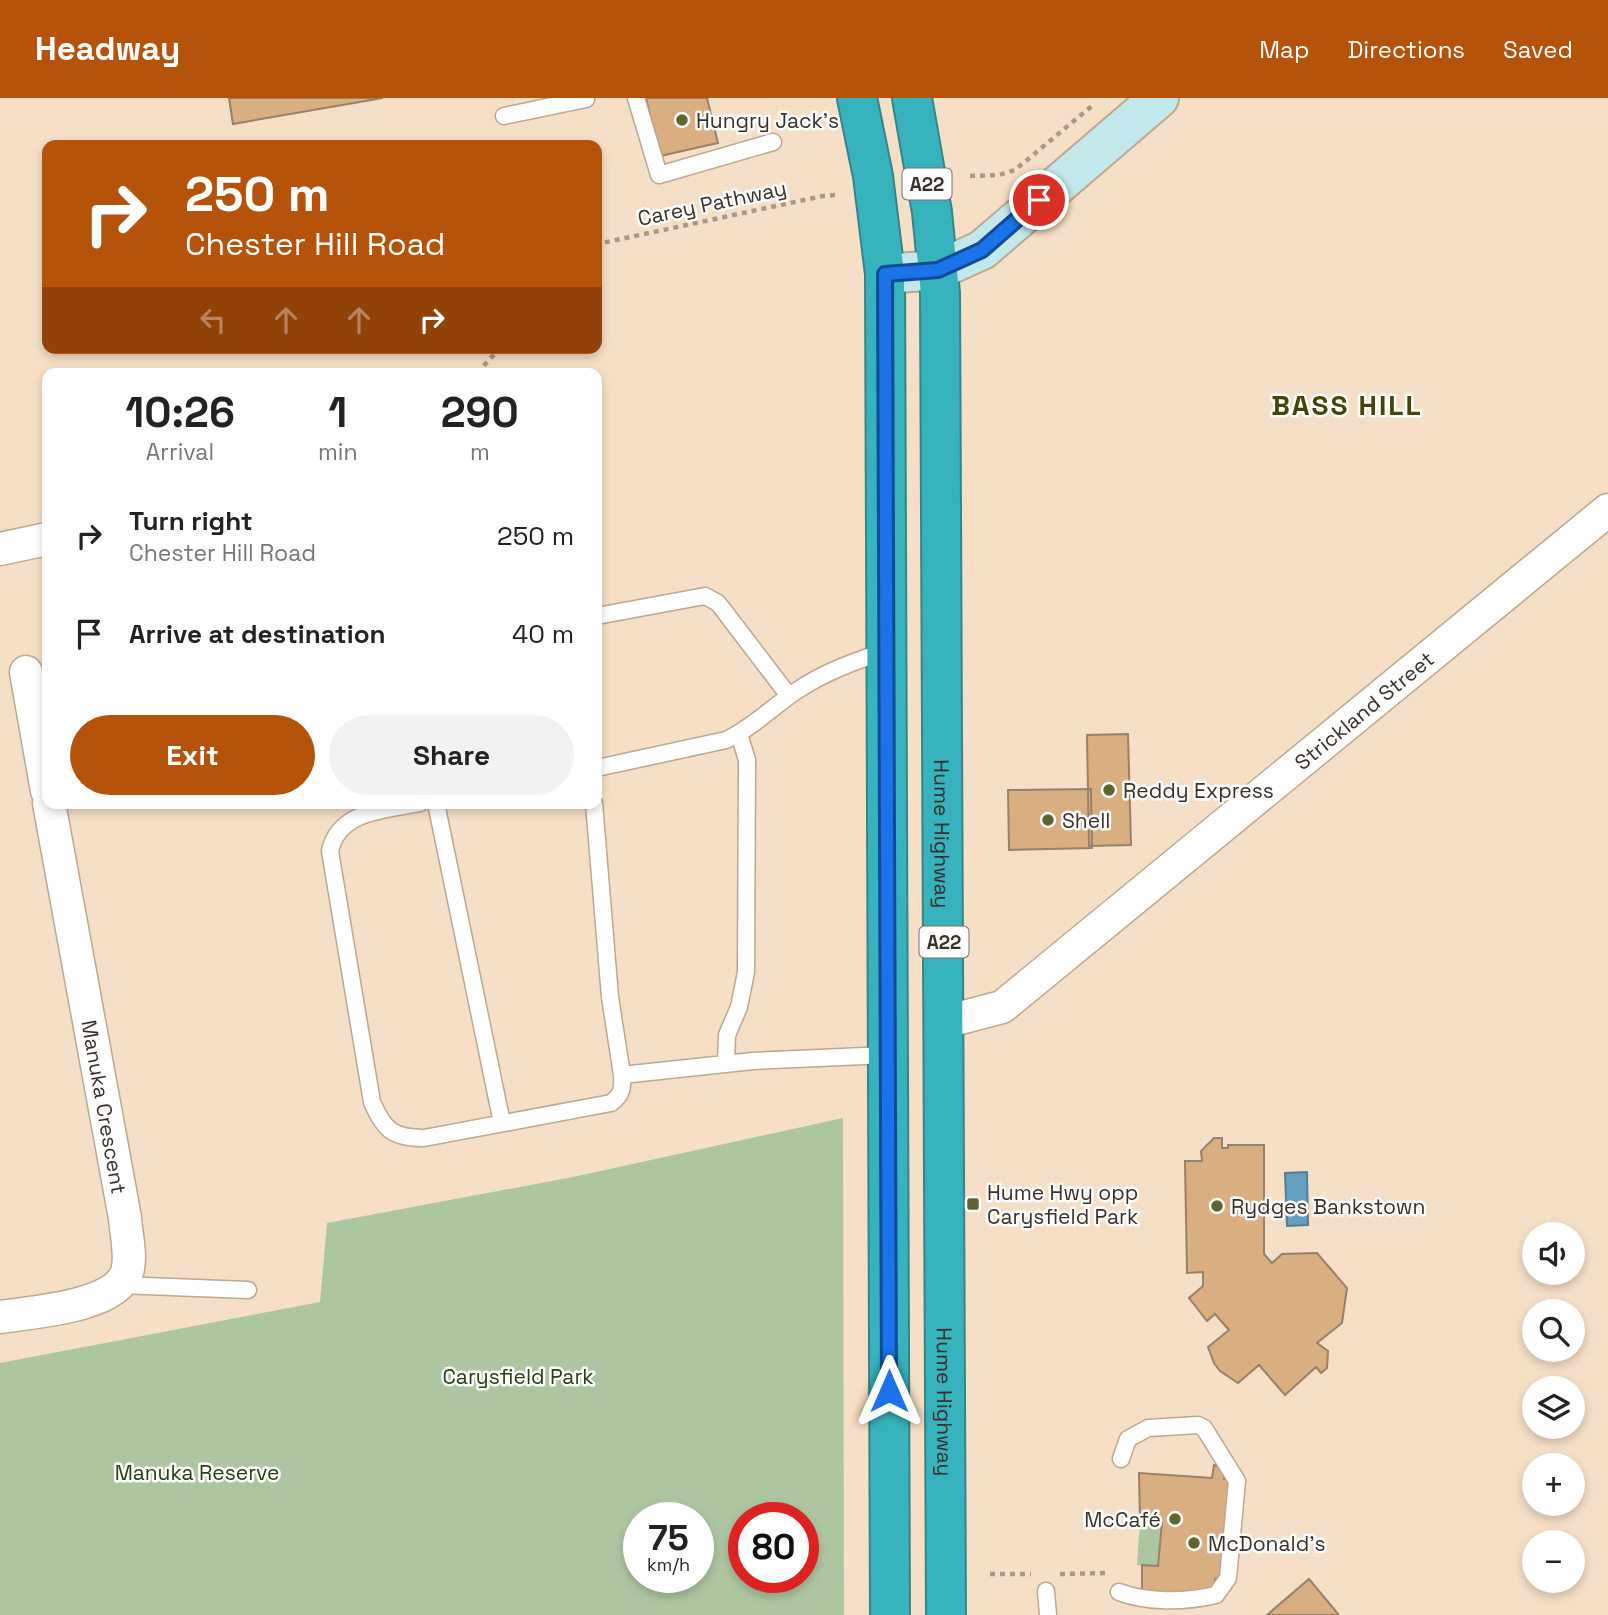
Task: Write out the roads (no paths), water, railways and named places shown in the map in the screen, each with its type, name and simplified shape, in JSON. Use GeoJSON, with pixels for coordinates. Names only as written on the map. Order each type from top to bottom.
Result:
{"type":"FeatureCollection","features":[{"type":"Feature","properties":{"kind":"highway","name":"A22"},"geometry":{"type":"LineString","coordinates":[[857,98],[873,176],[885,274],[890,1615]]}},
{"type":"Feature","properties":{"kind":"highway","name":"Hume Highway"},"geometry":{"type":"LineString","coordinates":[[912,98],[932,212],[940,307],[946,1615]]}},
{"type":"Feature","properties":{"kind":"street"},"geometry":{"type":"LineString","coordinates":[[885,274],[938,270],[982,250],[1158,98]]}},
{"type":"Feature","properties":{"kind":"street","name":"Strickland Street"},"geometry":{"type":"LineString","coordinates":[[944,1022],[1002,1007],[1608,510]]}},
{"type":"Feature","properties":{"kind":"street"},"geometry":{"type":"LineString","coordinates":[[0,549],[42,541]]}},
{"type":"Feature","properties":{"kind":"street"},"geometry":{"type":"LineString","coordinates":[[26,672],[42,763]]}},
{"type":"Feature","properties":{"kind":"street","name":"Manuka Crescent"},"geometry":{"type":"LineString","coordinates":[[51,809],[125,1218],[128,1271],[120,1285]]}},
{"type":"Feature","properties":{"kind":"street"},"geometry":{"type":"LineString","coordinates":[[0,1317],[91,1300],[107,1295],[120,1285]]}},
{"type":"Feature","properties":{"kind":"lane"},"geometry":{"type":"LineString","coordinates":[[636,98],[659,175],[774,142]]}},
{"type":"Feature","properties":{"kind":"lane"},"geometry":{"type":"LineString","coordinates":[[504,116],[586,99]]}},
{"type":"Feature","properties":{"kind":"lane"},"geometry":{"type":"LineString","coordinates":[[602,615],[711,597],[719,603],[789,696]]}},
{"type":"Feature","properties":{"kind":"lane"},"geometry":{"type":"LineString","coordinates":[[602,767],[726,740],[739,734],[803,686],[850,663],[885,651]]}},
{"type":"Feature","properties":{"kind":"lane"},"geometry":{"type":"LineString","coordinates":[[726,1063],[727,1035],[739,1007],[746,972],[747,760],[739,734]]}},
{"type":"Feature","properties":{"kind":"lane"},"geometry":{"type":"LineString","coordinates":[[394,809],[354,818],[333,839],[330,851],[372,1102],[384,1126],[395,1135],[405,1138],[424,1138],[611,1103],[620,1095],[623,1088],[622,1075],[610,997],[594,809]]}},
{"type":"Feature","properties":{"kind":"lane"},"geometry":{"type":"LineString","coordinates":[[437,809],[502,1123]]}},
{"type":"Feature","properties":{"kind":"lane"},"geometry":{"type":"LineString","coordinates":[[622,1075],[726,1063],[887,1055]]}},
{"type":"Feature","properties":{"kind":"lane"},"geometry":{"type":"LineString","coordinates":[[120,1285],[248,1290]]}},
{"type":"Feature","properties":{"kind":"lane"},"geometry":{"type":"LineString","coordinates":[[1119,1592],[1142,1600],[1204,1598],[1216,1595],[1228,1578],[1237,1481],[1205,1428],[1198,1425],[1148,1428],[1136,1433],[1128,1439],[1121,1459]]}},
{"type":"Feature","properties":{"kind":"lane"},"geometry":{"type":"LineString","coordinates":[[1046,1591],[1048,1615]]}},
{"type":"Feature","properties":{"kind":"water"},"geometry":{"type":"Polygon","coordinates":[[[1307,1172],[1308,1225],[1287,1226],[1285,1173],[1307,1172]]]}},
{"type":"Feature","properties":{"kind":"place","name":"Hungry Jack's"},"geometry":{"type":"Point","coordinates":[682,120]}},
{"type":"Feature","properties":{"kind":"place","name":"Reddy Express"},"geometry":{"type":"Point","coordinates":[1109,790]}},
{"type":"Feature","properties":{"kind":"place","name":"Shell"},"geometry":{"type":"Point","coordinates":[1048,820]}},
{"type":"Feature","properties":{"kind":"place","name":"Hume Hwy opp Carysfield Park"},"geometry":{"type":"Point","coordinates":[973,1204]}},
{"type":"Feature","properties":{"kind":"place","name":"Rydges Bankstown"},"geometry":{"type":"Point","coordinates":[1217,1206]}},
{"type":"Feature","properties":{"kind":"place","name":"McCafé"},"geometry":{"type":"Point","coordinates":[1175,1519]}},
{"type":"Feature","properties":{"kind":"place","name":"McDonald's"},"geometry":{"type":"Point","coordinates":[1194,1543]}},
{"type":"Feature","properties":{"kind":"district","name":"BASS HILL"},"geometry":{"type":"Point","coordinates":[1347,405]}},
{"type":"Feature","properties":{"kind":"park label","name":"Carysfield Park"},"geometry":{"type":"Point","coordinates":[518,1376]}},
{"type":"Feature","properties":{"kind":"park label","name":"Manuka Reserve"},"geometry":{"type":"Point","coordinates":[197,1472]}}]}
